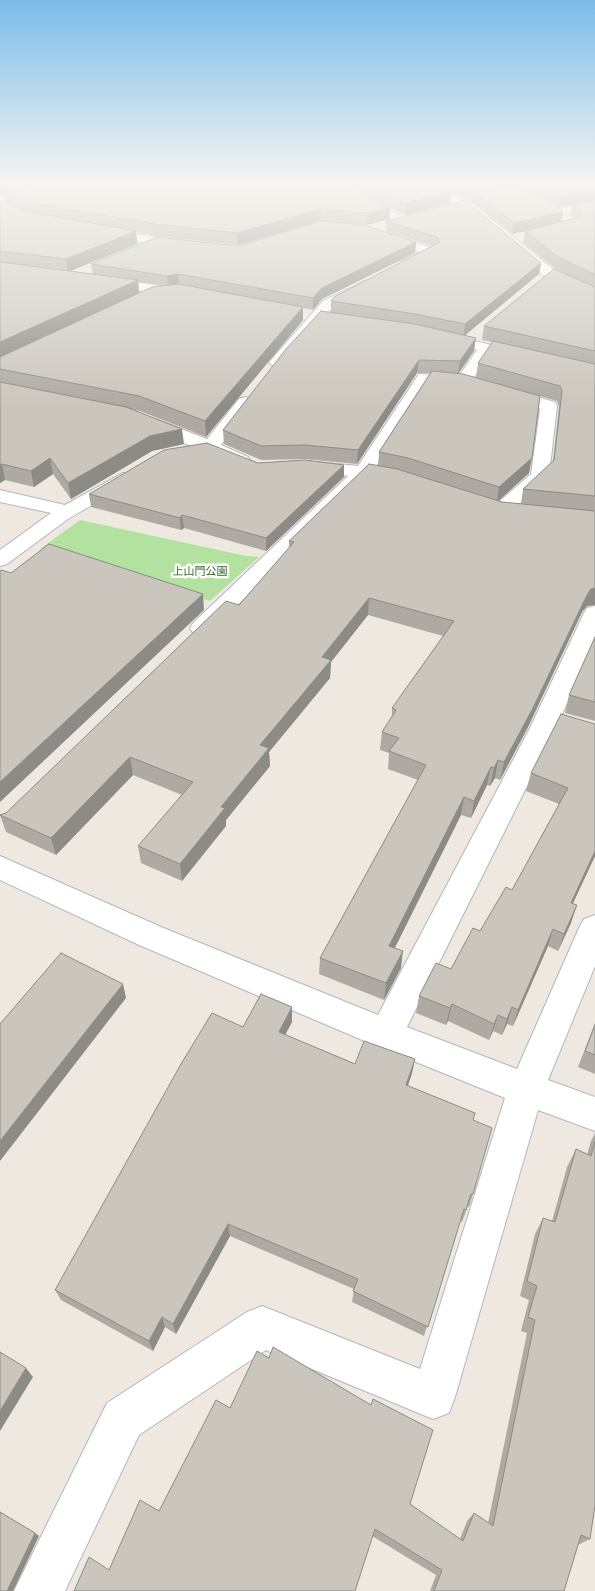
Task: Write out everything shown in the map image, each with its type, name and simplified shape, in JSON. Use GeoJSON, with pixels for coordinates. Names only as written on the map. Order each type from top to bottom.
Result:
{"type":"FeatureCollection","features":[{"type":"Feature","properties":{"kind":"street"},"geometry":{"type":"LineString","coordinates":[[176,454],[210,447],[263,380],[307,314],[417,259]]}},
{"type":"Feature","properties":{"kind":"street"},"geometry":{"type":"LineString","coordinates":[[533,259],[547,277],[595,297]]}},
{"type":"Feature","properties":{"kind":"street"},"geometry":{"type":"LineString","coordinates":[[86,281],[196,294]]}},
{"type":"Feature","properties":{"kind":"street"},"geometry":{"type":"LineString","coordinates":[[133,303],[150,295],[178,291]]}},
{"type":"Feature","properties":{"kind":"street"},"geometry":{"type":"LineString","coordinates":[[307,314],[335,319]]}},
{"type":"Feature","properties":{"kind":"street"},"geometry":{"type":"LineString","coordinates":[[422,333],[467,343],[485,339],[595,373]]}},
{"type":"Feature","properties":{"kind":"street"},"geometry":{"type":"LineString","coordinates":[[463,382],[485,339]]}},
{"type":"Feature","properties":{"kind":"street"},"geometry":{"type":"LineString","coordinates":[[185,643],[363,472],[425,377],[463,382],[549,406],[540,476],[494,509],[595,521]]}},
{"type":"Feature","properties":{"kind":"street"},"geometry":{"type":"LineString","coordinates":[[134,417],[259,468]]}},
{"type":"Feature","properties":{"kind":"street"},"geometry":{"type":"LineString","coordinates":[[0,560],[67,511],[142,467]]}},
{"type":"Feature","properties":{"kind":"street"},"geometry":{"type":"LineString","coordinates":[[286,467],[363,472],[399,478]]}},
{"type":"Feature","properties":{"kind":"street"},"geometry":{"type":"LineString","coordinates":[[0,496],[67,511]]}},
{"type":"Feature","properties":{"kind":"street"},"geometry":{"type":"LineString","coordinates":[[386,1034],[557,720],[595,613]]}},
{"type":"Feature","properties":{"kind":"street"},"geometry":{"type":"LineString","coordinates":[[0,867],[150,936],[386,1034],[595,1114]]}},
{"type":"Feature","properties":{"kind":"street"},"geometry":{"type":"LineString","coordinates":[[39,1591],[123,1419],[262,1327],[432,1397],[526,1089],[595,928]]}},
{"type":"Feature","properties":{"kind":"green space","name":"上山門公園"},"geometry":{"type":"Polygon","coordinates":[[[80,520],[246,556],[259,557],[210,601],[40,549],[80,520]]]}},
{"type":"Feature","properties":{"kind":"building"},"geometry":{"type":"Polygon","coordinates":[[[103,259],[381,259],[322,288],[313,298],[178,274],[167,276],[91,264],[103,259]]]}},
{"type":"Feature","properties":{"kind":"building"},"geometry":{"type":"Polygon","coordinates":[[[407,259],[536,259],[541,263],[465,324],[331,301],[334,297],[407,259]]]}},
{"type":"Feature","properties":{"kind":"building"},"geometry":{"type":"Polygon","coordinates":[[[563,259],[595,259],[595,275],[563,259]]]}},
{"type":"Feature","properties":{"kind":"building"},"geometry":{"type":"Polygon","coordinates":[[[0,262],[138,280],[0,342],[0,262]]]}},
{"type":"Feature","properties":{"kind":"building"},"geometry":{"type":"Polygon","coordinates":[[[554,269],[595,287],[595,351],[484,326],[554,269]]]}},
{"type":"Feature","properties":{"kind":"building"},"geometry":{"type":"Polygon","coordinates":[[[178,284],[303,307],[205,421],[139,396],[0,369],[0,357],[152,287],[178,284]]]}},
{"type":"Feature","properties":{"kind":"building"},"geometry":{"type":"Polygon","coordinates":[[[321,311],[415,324],[476,338],[460,361],[419,360],[358,450],[305,445],[261,446],[223,430],[286,349],[321,311]]]}},
{"type":"Feature","properties":{"kind":"building"},"geometry":{"type":"Polygon","coordinates":[[[493,341],[595,364],[595,496],[523,489],[554,460],[562,391],[560,386],[478,363],[493,341]]]}},
{"type":"Feature","properties":{"kind":"building"},"geometry":{"type":"Polygon","coordinates":[[[432,371],[463,374],[540,396],[532,458],[499,487],[408,458],[379,452],[432,371]]]}},
{"type":"Feature","properties":{"kind":"building"},"geometry":{"type":"Polygon","coordinates":[[[0,382],[126,407],[182,429],[150,436],[68,483],[50,458],[31,471],[0,465],[0,382]]]}},
{"type":"Feature","properties":{"kind":"building"},"geometry":{"type":"Polygon","coordinates":[[[207,443],[258,463],[305,460],[344,465],[266,538],[182,515],[180,518],[89,494],[164,450],[207,443]]]}},
{"type":"Feature","properties":{"kind":"building"},"geometry":{"type":"Polygon","coordinates":[[[369,464],[397,469],[502,502],[595,511],[595,588],[591,589],[587,595],[532,710],[504,762],[498,760],[494,768],[491,767],[474,801],[464,797],[389,946],[403,951],[386,983],[320,958],[426,765],[389,751],[399,738],[382,732],[396,710],[392,708],[454,621],[369,598],[322,657],[331,660],[260,745],[269,748],[221,807],[225,808],[180,864],[138,846],[193,782],[130,757],[51,838],[0,815],[6,813],[226,601],[239,605],[294,542],[289,541],[369,464]]]}},
{"type":"Feature","properties":{"kind":"building"},"geometry":{"type":"Polygon","coordinates":[[[49,544],[203,594],[0,782],[0,571],[11,573],[49,544]]]}},
{"type":"Feature","properties":{"kind":"building"},"geometry":{"type":"Polygon","coordinates":[[[595,637],[595,702],[569,695],[595,637]]]}},
{"type":"Feature","properties":{"kind":"building"},"geometry":{"type":"Polygon","coordinates":[[[561,714],[595,724],[595,851],[571,903],[577,905],[564,934],[553,929],[518,1010],[512,1007],[507,1019],[498,1015],[494,1024],[452,1004],[450,1008],[419,996],[436,963],[451,969],[473,928],[480,931],[506,887],[512,890],[568,788],[531,773],[561,714]]]}},
{"type":"Feature","properties":{"kind":"building"},"geometry":{"type":"Polygon","coordinates":[[[61,953],[123,984],[0,1141],[0,1024],[61,953]]]}},
{"type":"Feature","properties":{"kind":"building"},"geometry":{"type":"Polygon","coordinates":[[[261,994],[292,1007],[279,1032],[355,1064],[364,1041],[415,1059],[406,1085],[475,1113],[473,1120],[492,1128],[473,1194],[471,1194],[466,1210],[464,1209],[428,1327],[353,1291],[358,1279],[228,1224],[173,1324],[162,1317],[149,1341],[55,1290],[181,1064],[212,1013],[243,1027],[261,994]]]}},
{"type":"Feature","properties":{"kind":"building"},"geometry":{"type":"Polygon","coordinates":[[[595,1025],[595,1055],[585,1051],[595,1025]]]}},
{"type":"Feature","properties":{"kind":"building"},"geometry":{"type":"Polygon","coordinates":[[[595,1142],[595,1505],[590,1539],[581,1535],[564,1591],[434,1591],[442,1570],[375,1529],[355,1591],[74,1591],[89,1557],[109,1570],[140,1500],[159,1511],[216,1400],[230,1408],[257,1351],[269,1358],[273,1347],[371,1405],[373,1399],[433,1430],[410,1504],[463,1541],[474,1513],[493,1526],[535,1320],[528,1317],[537,1286],[527,1281],[543,1218],[555,1222],[576,1149],[591,1156],[595,1142]]]}},
{"type":"Feature","properties":{"kind":"building"},"geometry":{"type":"Polygon","coordinates":[[[0,1352],[26,1368],[0,1411],[0,1352]]]}},
{"type":"Feature","properties":{"kind":"building"},"geometry":{"type":"Polygon","coordinates":[[[0,1512],[35,1533],[7,1591],[0,1591],[0,1512]]]}}]}
